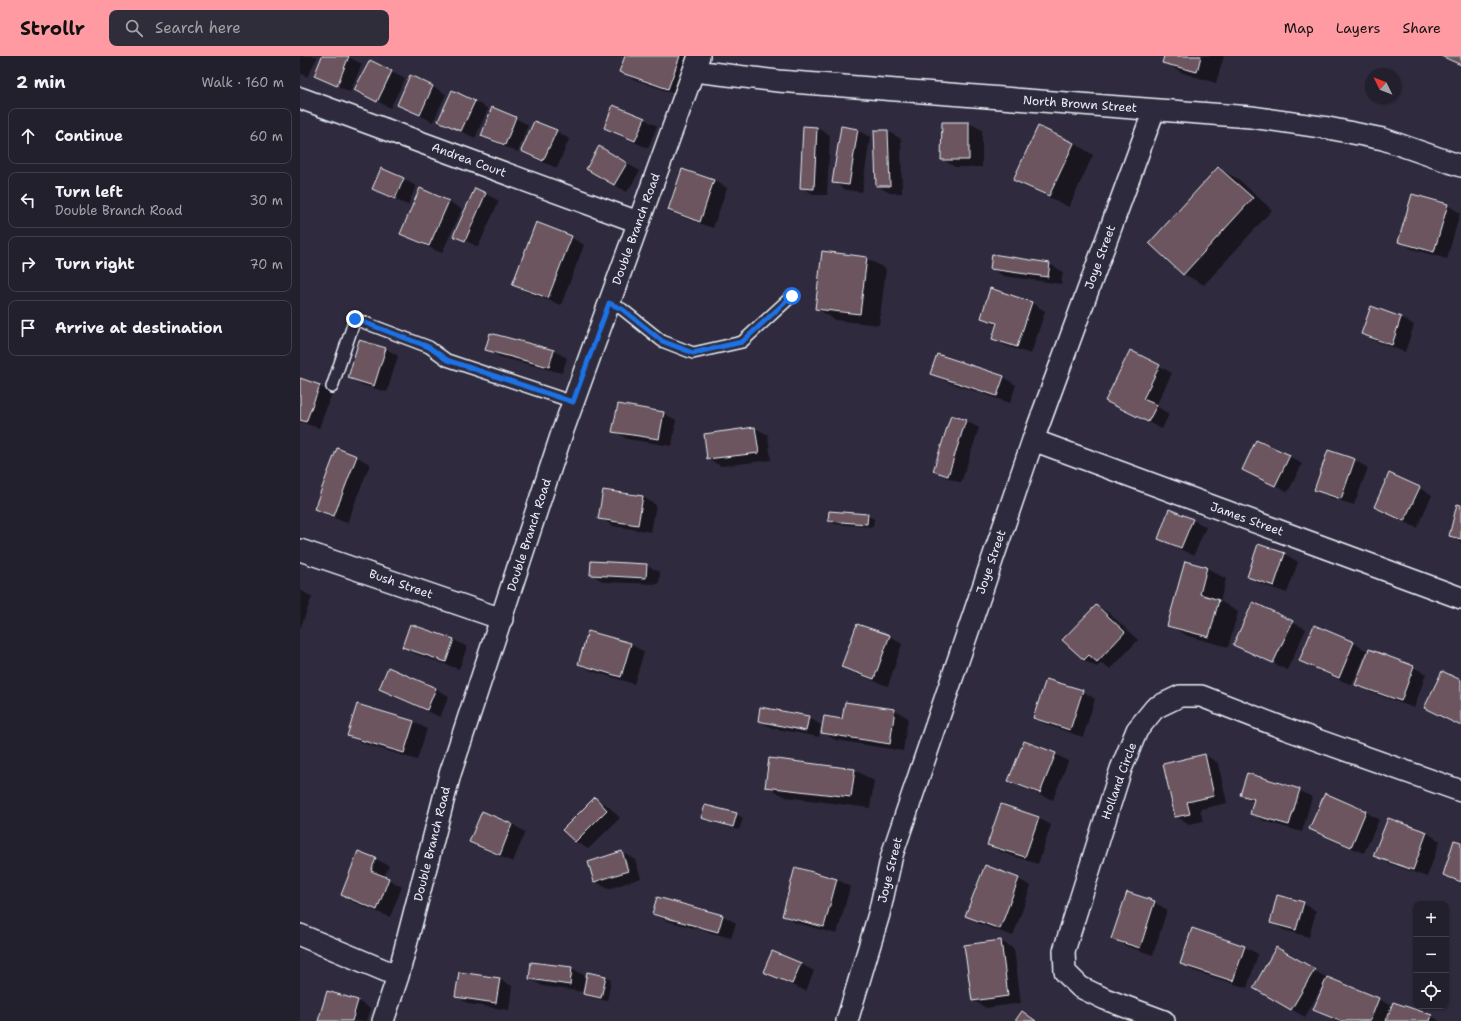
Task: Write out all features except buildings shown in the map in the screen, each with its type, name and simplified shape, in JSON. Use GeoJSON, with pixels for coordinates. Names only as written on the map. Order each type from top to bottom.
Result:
{"type":"FeatureCollection","features":[{"type":"Feature","properties":{"kind":"street","name":"North Brown Street"},"geometry":{"type":"LineString","coordinates":[[696,63],[778,81],[1251,117],[1328,128],[1383,139],[1461,166]]}},
{"type":"Feature","properties":{"kind":"street","name":"Double Branch Road"},"geometry":{"type":"LineString","coordinates":[[383,1021],[398,976],[450,774],[573,402],[696,63]]}},
{"type":"Feature","properties":{"kind":"street","name":"Andrea Court"},"geometry":{"type":"LineString","coordinates":[[300,98],[638,222]]}},
{"type":"Feature","properties":{"kind":"street","name":"Joye Street"},"geometry":{"type":"LineString","coordinates":[[847,1021],[879,914],[892,855],[1033,440],[1154,110]]}},
{"type":"Feature","properties":{"kind":"street","name":"James Street"},"geometry":{"type":"LineString","coordinates":[[1033,440],[1461,598]]}},
{"type":"Feature","properties":{"kind":"street","name":"Bush Street"},"geometry":{"type":"LineString","coordinates":[[300,550],[502,619]]}},
{"type":"Feature","properties":{"kind":"street","name":"Holland Circle"},"geometry":{"type":"LineString","coordinates":[[1164,1021],[1105,999],[1080,986],[1065,972],[1064,951],[1121,768],[1138,730],[1155,708],[1180,696],[1201,696],[1286,729],[1461,790]]}},
{"type":"Feature","properties":{"kind":"street"},"geometry":{"type":"LineString","coordinates":[[300,935],[398,976]]}},
{"type":"Feature","properties":{"kind":"lane"},"geometry":{"type":"LineString","coordinates":[[609,303],[622,309],[662,341],[693,353],[742,342],[792,296]]}},
{"type":"Feature","properties":{"kind":"lane"},"geometry":{"type":"LineString","coordinates":[[332,387],[355,319],[429,347],[447,360],[573,402]]}},
{"type":"Feature","properties":{"kind":"route"},"geometry":{"type":"LineString","coordinates":[[355,319],[429,347],[447,360],[573,402],[609,303],[622,309],[662,341],[693,353],[742,342],[792,296]]}}]}
